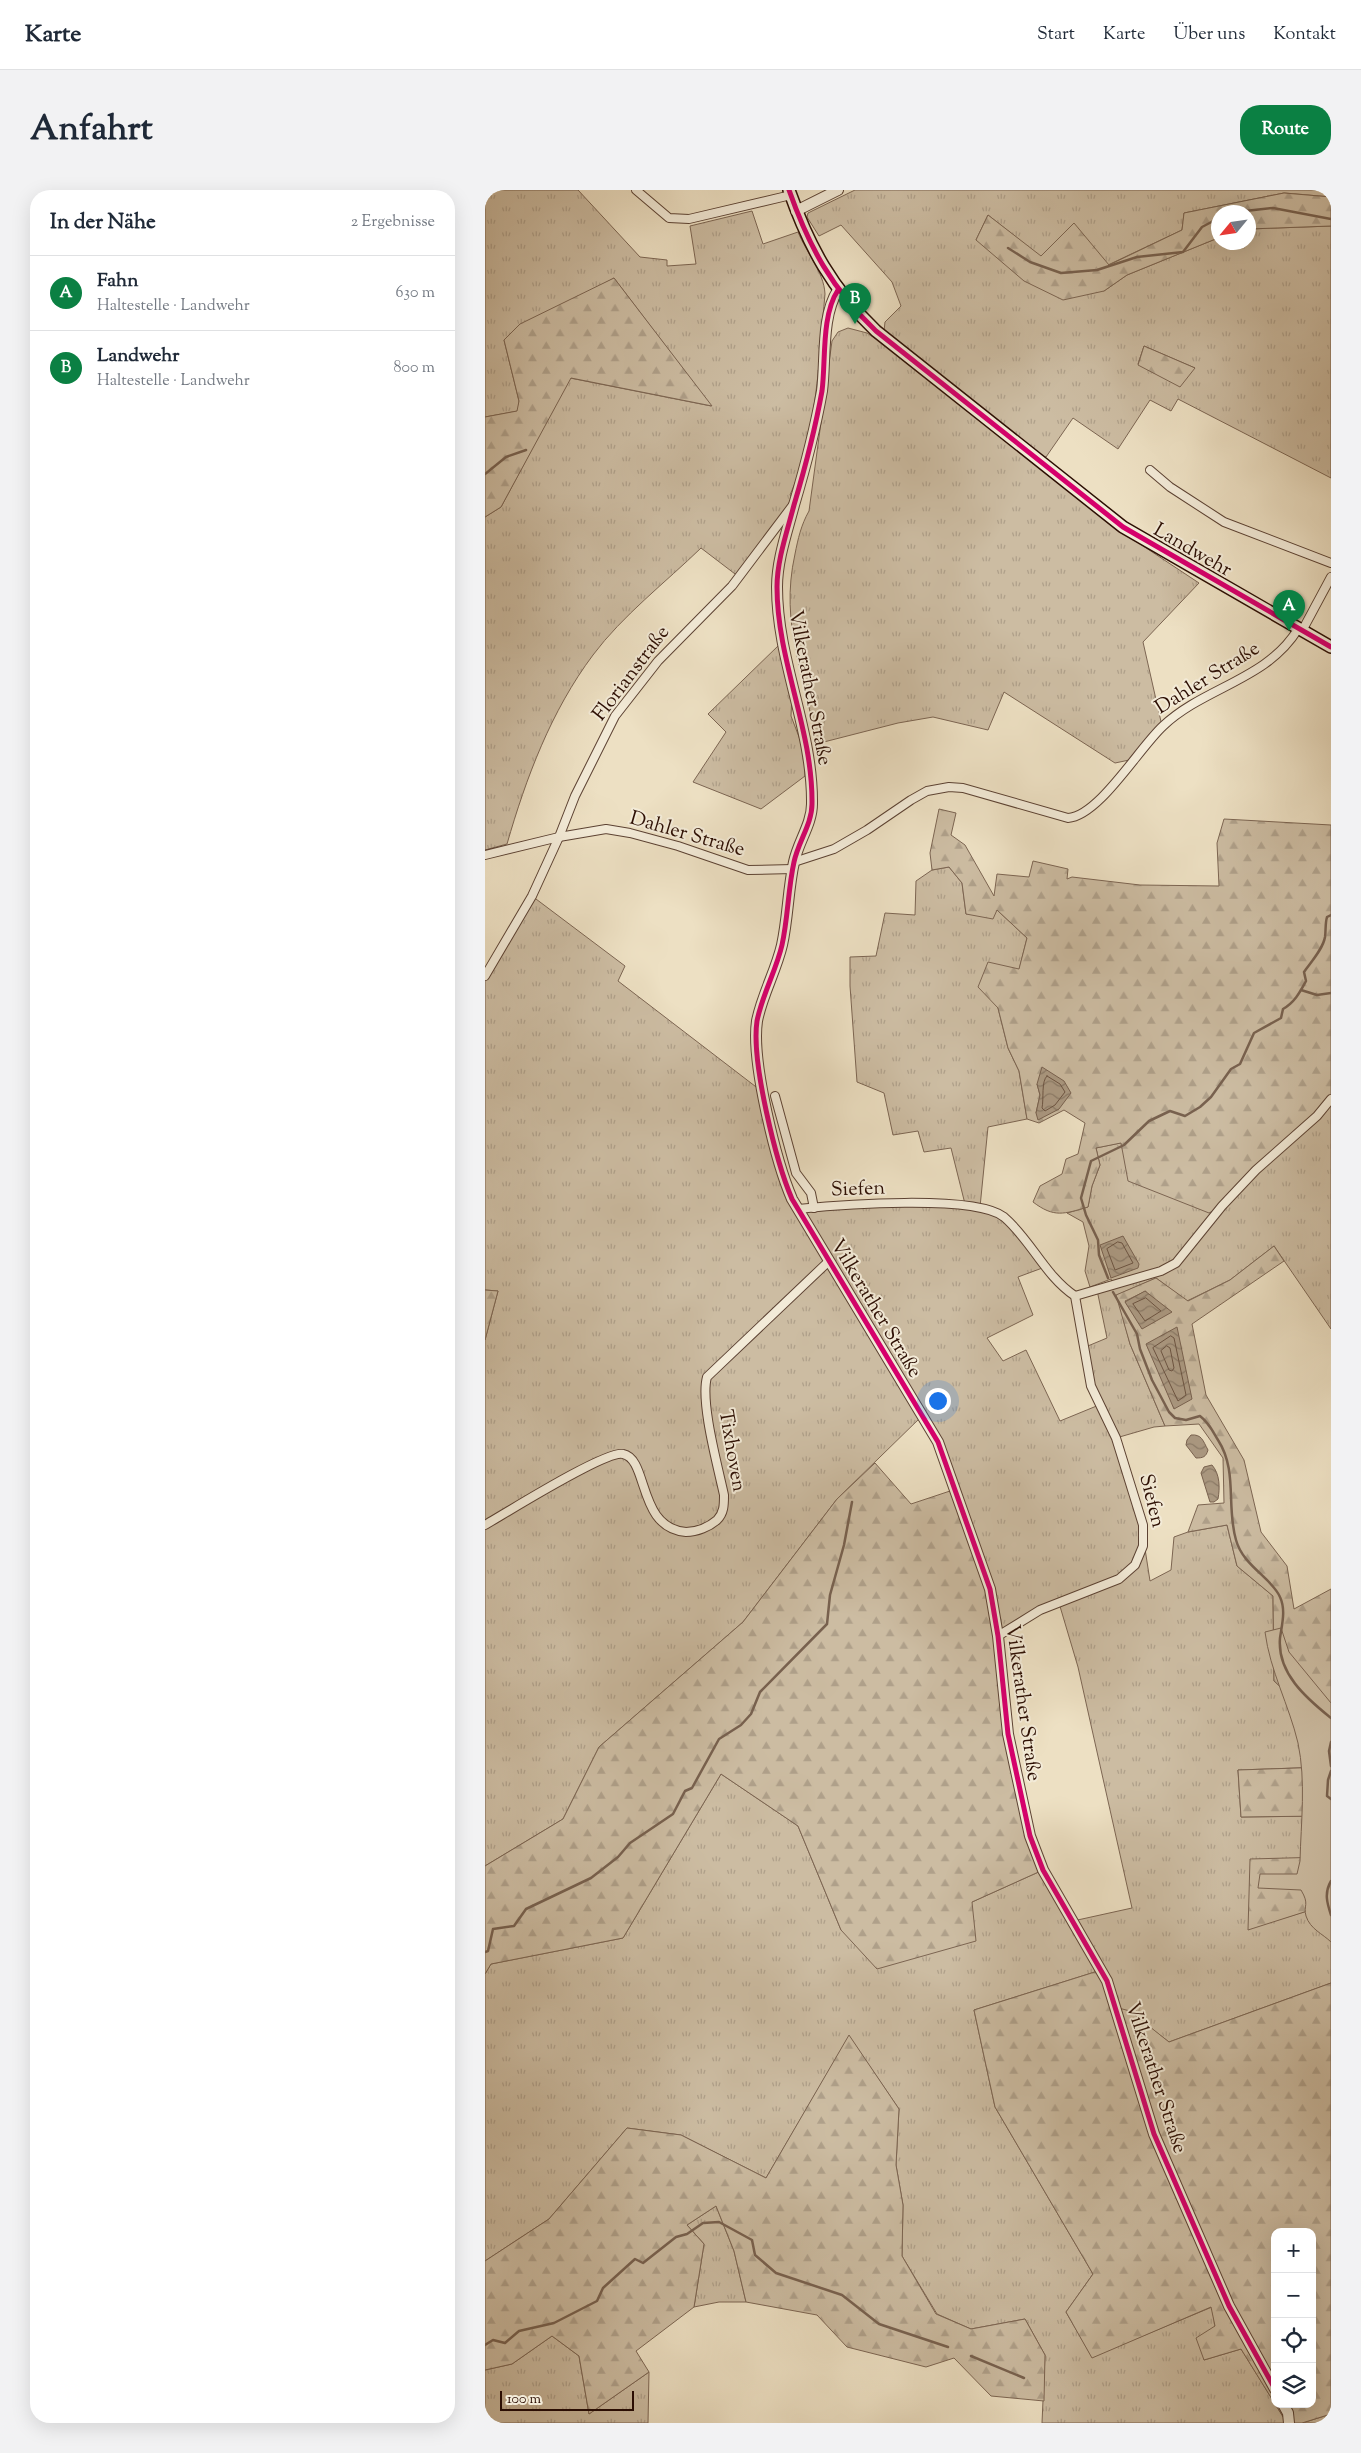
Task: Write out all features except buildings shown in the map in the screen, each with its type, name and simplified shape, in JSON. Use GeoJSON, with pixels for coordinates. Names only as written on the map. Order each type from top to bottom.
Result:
{"type":"FeatureCollection","features":[{"type":"Feature","properties":{"kind":"main road","name":"Landwehr"},"geometry":{"type":"LineString","coordinates":[[790,192],[796,211],[819,261],[838,290],[860,316],[909,358],[1123,527],[1331,647]]}},
{"type":"Feature","properties":{"kind":"street"},"geometry":{"type":"LineString","coordinates":[[636,190],[669,218],[689,219],[790,192]]}},
{"type":"Feature","properties":{"kind":"street"},"geometry":{"type":"LineString","coordinates":[[796,211],[838,190]]}},
{"type":"Feature","properties":{"kind":"street","name":"Vilkerather Straße"},"geometry":{"type":"LineString","coordinates":[[838,290],[829,307],[822,391],[784,543],[777,585],[782,641],[811,771],[812,813],[793,865],[783,943],[760,1009],[756,1040],[758,1065],[773,1137],[786,1184],[797,1209],[938,1442],[990,1589],[998,1636],[1008,1734],[1029,1836],[1043,1870],[1107,1981],[1154,2134],[1229,2306],[1271,2382]]}},
{"type":"Feature","properties":{"kind":"street"},"geometry":{"type":"LineString","coordinates":[[1150,470],[1170,487],[1224,522],[1331,563]]}},
{"type":"Feature","properties":{"kind":"street","name":"Florianstraße"},"geometry":{"type":"LineString","coordinates":[[485,976],[505,945],[532,896],[575,796],[615,716],[658,661],[732,586],[795,501]]}},
{"type":"Feature","properties":{"kind":"street","name":"Dahler Straße"},"geometry":{"type":"LineString","coordinates":[[485,855],[559,837],[606,829],[630,833],[679,846],[748,870],[793,865],[834,849],[927,791],[949,786],[963,788],[1068,818],[1084,813],[1099,800],[1154,734],[1172,717],[1262,667],[1286,647],[1300,630],[1331,577]]}},
{"type":"Feature","properties":{"kind":"street","name":"Siefen"},"geometry":{"type":"LineString","coordinates":[[779,1099],[796,1173],[811,1193],[814,1208]]}},
{"type":"Feature","properties":{"kind":"street"},"geometry":{"type":"LineString","coordinates":[[1075,1296],[1161,1271],[1176,1263],[1222,1206],[1256,1170],[1317,1116],[1331,1099]]}},
{"type":"Feature","properties":{"kind":"street","name":"Siefen"},"geometry":{"type":"LineString","coordinates":[[797,1209],[950,1203],[980,1207],[1003,1217],[1058,1283],[1075,1296],[1091,1386],[1116,1438],[1143,1525],[1143,1546],[1135,1565],[1119,1579],[1040,1610],[998,1636]]}},
{"type":"Feature","properties":{"kind":"street","name":"Tixhoven"},"geometry":{"type":"LineString","coordinates":[[485,1524],[589,1466],[616,1454],[624,1454],[629,1457],[638,1471],[653,1512],[665,1524],[673,1529],[691,1532],[712,1524],[724,1509],[724,1495],[707,1402],[705,1386],[707,1377],[829,1260]]}},
{"type":"Feature","properties":{"kind":"street"},"geometry":{"type":"LineString","coordinates":[[1286,2408],[1288,2412],[1289,2423]]}},
{"type":"Feature","properties":{"kind":"green space"},"geometry":{"type":"Polygon","coordinates":[[[485,190],[578,190],[640,257],[667,260],[667,266],[696,264],[690,226],[752,211],[763,244],[798,232],[818,270],[825,294],[811,422],[799,472],[790,495],[795,501],[739,577],[701,548],[617,627],[578,676],[552,722],[531,770],[507,844],[485,850],[485,517],[501,507],[570,378],[711,406],[614,278],[504,340],[519,401],[518,411],[485,417],[485,190]]]}},
{"type":"Feature","properties":{"kind":"green space"},"geometry":{"type":"Polygon","coordinates":[[[855,190],[1331,190],[1331,197],[1284,193],[1224,205],[1211,205],[1211,208],[1184,213],[1182,230],[1108,265],[1041,257],[988,215],[976,240],[1104,291],[1127,275],[1211,241],[1211,250],[1256,250],[1256,229],[1331,226],[1331,478],[1178,399],[1171,411],[1150,400],[1118,449],[1073,418],[1046,457],[1037,455],[884,331],[885,322],[901,306],[892,282],[841,225],[819,236],[807,217],[808,213],[855,190]],[[1144,346],[1138,364],[1195,368],[1144,346]]]}},
{"type":"Feature","properties":{"kind":"green space"},"geometry":{"type":"Polygon","coordinates":[[[1284,193],[1331,197],[1331,226],[1256,229],[1256,205],[1224,205],[1284,193]]]}},
{"type":"Feature","properties":{"kind":"green space"},"geometry":{"type":"Polygon","coordinates":[[[1211,208],[1211,241],[1127,275],[1104,291],[1063,300],[1024,281],[976,240],[988,215],[1041,256],[1074,223],[1109,265],[1182,230],[1184,213],[1211,208]]]}},
{"type":"Feature","properties":{"kind":"green space"},"geometry":{"type":"Polygon","coordinates":[[[614,278],[712,406],[571,378],[501,507],[485,517],[485,417],[517,411],[519,401],[504,340],[520,324],[614,278]]]}},
{"type":"Feature","properties":{"kind":"green space"},"geometry":{"type":"Polygon","coordinates":[[[848,328],[867,333],[881,342],[1125,534],[1199,583],[1143,642],[1162,726],[1134,759],[1115,763],[1004,692],[988,730],[933,717],[898,723],[816,744],[792,628],[791,580],[799,537],[809,511],[832,341],[838,332],[848,328]]]}},
{"type":"Feature","properties":{"kind":"green space"},"geometry":{"type":"Polygon","coordinates":[[[1144,346],[1195,368],[1180,387],[1138,365],[1144,346]]]}},
{"type":"Feature","properties":{"kind":"green space"},"geometry":{"type":"Polygon","coordinates":[[[779,645],[792,694],[791,716],[804,750],[805,776],[761,809],[693,782],[726,732],[708,714],[779,645]]]}},
{"type":"Feature","properties":{"kind":"green space"},"geometry":{"type":"Polygon","coordinates":[[[939,809],[956,813],[951,835],[965,845],[994,896],[997,874],[1029,877],[1033,861],[1068,869],[1067,879],[1072,877],[1140,885],[1219,886],[1217,843],[1224,819],[1331,825],[1331,1099],[1222,1206],[1209,1213],[1128,1181],[1121,1143],[1096,1148],[1100,1165],[1092,1186],[1088,1207],[1059,1213],[1047,1211],[1040,1207],[1033,1202],[1040,1186],[1062,1174],[1066,1159],[1078,1154],[1085,1123],[1064,1110],[1039,1123],[1027,1119],[1019,1071],[1008,1048],[998,1008],[978,987],[988,962],[1019,969],[1027,938],[997,910],[993,919],[966,914],[962,883],[949,867],[932,870],[930,853],[939,809]],[[1037,1084],[1040,1095],[1036,1113],[1059,1109],[1037,1084]]]}},
{"type":"Feature","properties":{"kind":"green space"},"geometry":{"type":"Polygon","coordinates":[[[949,867],[962,883],[966,914],[997,910],[1027,938],[1019,970],[998,1008],[1008,1048],[1019,1071],[1027,1119],[988,1127],[980,1207],[1003,1217],[1045,1267],[1018,1277],[1033,1315],[987,1338],[1003,1361],[1026,1350],[1060,1421],[1099,1405],[1083,1348],[1107,1338],[1097,1290],[1113,1284],[1111,1279],[1090,1287],[1085,1271],[1089,1246],[1083,1222],[1067,1213],[1088,1207],[1092,1186],[1100,1165],[1096,1148],[1331,1099],[1331,1329],[1274,1246],[1230,1280],[1187,1301],[1156,1278],[1117,1295],[1130,1344],[1165,1426],[1154,1427],[1116,1438],[1139,1510],[1150,1581],[1171,1570],[1174,1537],[1188,1532],[1227,1525],[1237,1566],[1273,1596],[1274,1681],[1327,1728],[1326,1767],[1238,1770],[1241,1817],[1323,1816],[1324,1857],[1248,1929],[1320,1907],[1331,1938],[1331,1983],[1169,2042],[1130,2012],[1111,2006],[1098,1971],[974,2010],[995,2107],[1093,2274],[1066,2312],[1092,2357],[1212,2307],[1215,2326],[1204,2360],[1241,2349],[1271,2397],[1271,2408],[1278,2408],[1287,2423],[1042,2423],[1045,2355],[1025,2319],[971,2329],[937,2314],[902,2256],[903,2205],[896,2165],[899,2109],[849,2036],[766,2178],[681,2135],[627,2128],[549,2219],[485,2261],[485,1974],[491,1964],[623,1938],[721,1774],[798,1826],[841,1930],[972,1902],[1043,1870],[1073,1921],[1132,1908],[1078,1667],[1059,1603],[998,1636],[963,1509],[922,1416],[837,1499],[743,1622],[599,1747],[563,1819],[485,1866],[485,1340],[498,1291],[485,1290],[485,976],[532,896],[625,966],[618,981],[764,1093],[798,1209],[965,1204],[951,1148],[924,1152],[918,1131],[893,1135],[884,1093],[857,1082],[850,986],[850,957],[876,956],[885,913],[915,915],[916,881],[932,870],[949,867]]]}},
{"type":"Feature","properties":{"kind":"green space"},"geometry":{"type":"Polygon","coordinates":[[[1274,1246],[1284,1261],[1192,1324],[1206,1395],[1244,1460],[1261,1532],[1287,1566],[1294,1609],[1331,1589],[1331,1938],[1320,1907],[1248,1930],[1250,1859],[1324,1857],[1322,1816],[1241,1817],[1238,1770],[1326,1767],[1327,1729],[1274,1681],[1273,1596],[1237,1566],[1227,1525],[1188,1532],[1198,1505],[1224,1503],[1223,1458],[1199,1424],[1165,1426],[1130,1344],[1116,1295],[1156,1278],[1188,1301],[1230,1280],[1274,1246]],[[1146,1291],[1125,1301],[1137,1320],[1146,1291]]]}},
{"type":"Feature","properties":{"kind":"green space"},"geometry":{"type":"Polygon","coordinates":[[[485,1290],[498,1291],[485,1340],[485,1290]]]}},
{"type":"Feature","properties":{"kind":"green space"},"geometry":{"type":"Polygon","coordinates":[[[875,1463],[911,1504],[956,1489],[990,1589],[1008,1734],[1043,1870],[972,1902],[976,1941],[877,1969],[841,1930],[798,1826],[721,1774],[623,1938],[491,1964],[485,1974],[485,1866],[563,1819],[599,1747],[743,1622],[837,1499],[875,1463]]]}},
{"type":"Feature","properties":{"kind":"green space"},"geometry":{"type":"Polygon","coordinates":[[[1281,1628],[1289,1652],[1331,1703],[1331,1942],[1308,1921],[1305,1912],[1306,1902],[1301,1890],[1258,1888],[1260,1874],[1297,1874],[1300,1861],[1302,1772],[1298,1743],[1275,1674],[1265,1632],[1281,1628]]]}},
{"type":"Feature","properties":{"kind":"green space"},"geometry":{"type":"Polygon","coordinates":[[[1098,1971],[1111,2006],[1130,2011],[1169,2042],[1331,1983],[1331,2414],[1302,2423],[1287,2423],[1278,2408],[1316,2408],[1316,2228],[1271,2228],[1271,2398],[1241,2349],[1204,2360],[1196,2338],[1215,2326],[1211,2307],[1092,2358],[1066,2312],[1093,2274],[995,2107],[974,2010],[1098,1971]]]}},
{"type":"Feature","properties":{"kind":"green space"},"geometry":{"type":"Polygon","coordinates":[[[849,2035],[899,2109],[896,2165],[903,2205],[902,2256],[936,2314],[971,2329],[1025,2319],[1045,2355],[1044,2401],[991,2396],[954,2358],[926,2367],[847,2347],[817,2315],[746,2302],[734,2251],[716,2206],[687,2225],[704,2244],[694,2307],[636,2351],[649,2372],[589,2414],[579,2356],[552,2336],[512,2364],[485,2370],[485,2261],[549,2219],[627,2128],[681,2135],[766,2178],[849,2035]]]}},
{"type":"Feature","properties":{"kind":"green space"},"geometry":{"type":"Polygon","coordinates":[[[716,2206],[734,2251],[746,2302],[719,2302],[694,2307],[704,2244],[687,2225],[716,2206]]]}},
{"type":"Feature","properties":{"kind":"green space"},"geometry":{"type":"Polygon","coordinates":[[[552,2336],[579,2356],[589,2414],[649,2372],[648,2423],[485,2423],[485,2370],[512,2364],[552,2336]]]}},
{"type":"Feature","properties":{"kind":"green space"},"geometry":{"type":"Polygon","coordinates":[[[1331,2414],[1331,2423],[1302,2423],[1331,2414]]]}},
{"type":"Feature","properties":{"kind":"water"},"geometry":{"type":"Polygon","coordinates":[[[1042,1067],[1064,1081],[1071,1093],[1059,1109],[1038,1120],[1036,1113],[1040,1095],[1037,1084],[1042,1067]]]}},
{"type":"Feature","properties":{"kind":"water"},"geometry":{"type":"Polygon","coordinates":[[[1123,1236],[1139,1264],[1138,1268],[1111,1278],[1100,1245],[1123,1236]]]}},
{"type":"Feature","properties":{"kind":"water"},"geometry":{"type":"Polygon","coordinates":[[[1145,1291],[1172,1312],[1142,1329],[1125,1302],[1145,1291]]]}},
{"type":"Feature","properties":{"kind":"water"},"geometry":{"type":"Polygon","coordinates":[[[1177,1327],[1192,1399],[1174,1409],[1146,1344],[1177,1327]]]}},
{"type":"Feature","properties":{"kind":"water"},"geometry":{"type":"Polygon","coordinates":[[[1191,1435],[1200,1437],[1203,1441],[1208,1450],[1204,1457],[1196,1458],[1186,1445],[1191,1435]]]}},
{"type":"Feature","properties":{"kind":"water"},"geometry":{"type":"Polygon","coordinates":[[[1212,1465],[1218,1477],[1219,1490],[1218,1499],[1210,1502],[1201,1473],[1204,1467],[1212,1465]]]}},
{"type":"Feature","properties":{"kind":"waterway"},"geometry":{"type":"LineString","coordinates":[[1256,210],[1273,208],[1331,219]]}},
{"type":"Feature","properties":{"kind":"waterway"},"geometry":{"type":"LineString","coordinates":[[1008,248],[1030,262],[1061,273],[1097,270],[1137,257],[1183,252],[1202,227],[1211,222]]}},
{"type":"Feature","properties":{"kind":"waterway"},"geometry":{"type":"LineString","coordinates":[[485,474],[506,457],[526,450]]}},
{"type":"Feature","properties":{"kind":"waterway"},"geometry":{"type":"LineString","coordinates":[[1108,1278],[1099,1255],[1098,1240],[1086,1215],[1081,1198],[1091,1161],[1124,1145],[1149,1121],[1170,1111],[1185,1116],[1200,1107],[1211,1097],[1231,1069],[1240,1064],[1254,1033],[1281,1018],[1283,1009],[1299,993],[1306,981],[1304,972],[1322,946],[1327,917],[1331,915]]}},
{"type":"Feature","properties":{"kind":"waterway"},"geometry":{"type":"LineString","coordinates":[[1301,990],[1317,995],[1331,993]]}},
{"type":"Feature","properties":{"kind":"waterway"},"geometry":{"type":"LineString","coordinates":[[1113,1292],[1137,1334],[1140,1349],[1152,1380],[1169,1412],[1175,1418],[1186,1420],[1200,1416],[1206,1421],[1218,1440],[1228,1464],[1233,1527],[1236,1540],[1245,1557],[1276,1590],[1282,1602],[1283,1617],[1280,1651],[1283,1662],[1295,1684],[1331,1718]]}},
{"type":"Feature","properties":{"kind":"waterway"},"geometry":{"type":"LineString","coordinates":[[485,1952],[488,1951],[493,1929],[514,1926],[526,1909],[591,1878],[618,1857],[630,1843],[673,1814],[685,1791],[692,1788],[719,1739],[741,1725],[751,1714],[760,1692],[827,1624],[830,1595],[844,1545],[852,1502]]}},
{"type":"Feature","properties":{"kind":"waterway"},"geometry":{"type":"LineString","coordinates":[[1331,1742],[1329,1751],[1331,1766]]}},
{"type":"Feature","properties":{"kind":"waterway"},"geometry":{"type":"LineString","coordinates":[[1331,1771],[1328,1780],[1327,1796],[1331,1799]]}},
{"type":"Feature","properties":{"kind":"waterway"},"geometry":{"type":"LineString","coordinates":[[1331,1881],[1327,1894],[1331,1915]]}},
{"type":"Feature","properties":{"kind":"waterway"},"geometry":{"type":"LineString","coordinates":[[485,2345],[493,2340],[505,2343],[519,2331],[554,2323],[597,2301],[603,2288],[635,2259],[643,2263],[676,2237],[687,2234],[703,2223],[719,2222],[752,2240],[755,2255],[776,2273],[842,2295],[879,2324],[948,2347]]}},
{"type":"Feature","properties":{"kind":"waterway"},"geometry":{"type":"LineString","coordinates":[[971,2356],[1024,2378]]}},
{"type":"Feature","properties":{"kind":"cycle path"},"geometry":{"type":"LineString","coordinates":[[789,190],[805,230],[823,266],[860,315],[876,331],[1123,527],[1331,647]]}},
{"type":"Feature","properties":{"kind":"cycle path"},"geometry":{"type":"LineString","coordinates":[[838,290],[829,313],[825,339],[822,391],[816,420],[783,546],[777,577],[779,615],[783,642],[807,749],[811,776],[812,804],[810,819],[794,862],[782,945],[757,1021],[758,1060],[766,1111],[779,1161],[792,1199],[938,1442],[990,1589],[998,1636],[1008,1734],[1030,1836],[1043,1870],[1107,1981],[1154,2134],[1229,2306],[1271,2382]]}},
{"type":"Feature","properties":{"kind":"place","name":"Landwehr"},"geometry":{"type":"Point","coordinates":[855,324]}},
{"type":"Feature","properties":{"kind":"place","name":"Fahn"},"geometry":{"type":"Point","coordinates":[1289,631]}}]}
